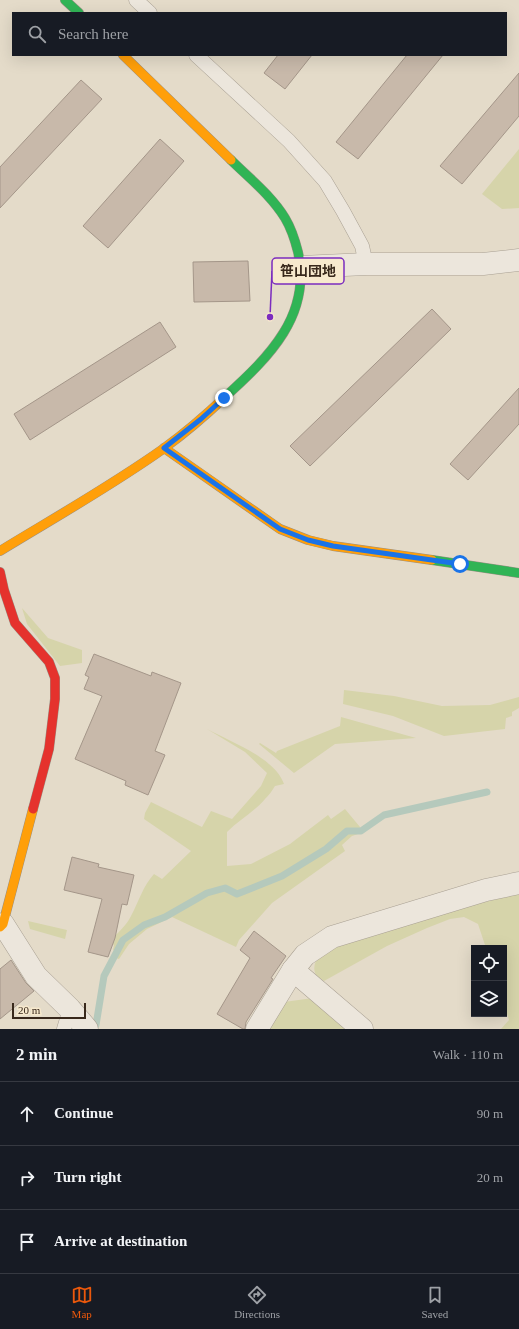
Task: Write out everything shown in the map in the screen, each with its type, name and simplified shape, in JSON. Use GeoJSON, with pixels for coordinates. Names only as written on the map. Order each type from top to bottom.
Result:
{"type":"FeatureCollection","features":[{"type":"Feature","properties":{"kind":"street"},"geometry":{"type":"LineString","coordinates":[[65,0],[78,12]]}},
{"type":"Feature","properties":{"kind":"street"},"geometry":{"type":"LineString","coordinates":[[0,551],[132,470],[164,448],[201,419],[244,380],[272,350],[292,319],[300,291],[301,267],[294,236],[285,218],[273,201],[123,56]]}},
{"type":"Feature","properties":{"kind":"street"},"geometry":{"type":"LineString","coordinates":[[301,267],[366,264],[483,264],[519,260]]}},
{"type":"Feature","properties":{"kind":"street"},"geometry":{"type":"LineString","coordinates":[[164,448],[280,529],[308,540],[333,546],[519,573]]}},
{"type":"Feature","properties":{"kind":"street"},"geometry":{"type":"LineString","coordinates":[[0,572],[4,590],[15,622],[48,662],[55,678],[55,699],[49,749],[1,926],[67,1019],[87,1029]]}},
{"type":"Feature","properties":{"kind":"street"},"geometry":{"type":"LineString","coordinates":[[258,1029],[293,970],[306,955],[332,937],[486,890],[519,883]]}},
{"type":"Feature","properties":{"kind":"street"},"geometry":{"type":"LineString","coordinates":[[293,970],[362,1029]]}},
{"type":"Feature","properties":{"kind":"lane"},"geometry":{"type":"LineString","coordinates":[[136,0],[149,12]]}},
{"type":"Feature","properties":{"kind":"lane"},"geometry":{"type":"LineString","coordinates":[[197,56],[289,141],[325,182],[362,246],[366,264]]}},
{"type":"Feature","properties":{"kind":"shaded area"},"geometry":{"type":"Polygon","coordinates":[[[519,149],[519,208],[502,209],[482,194],[519,149]]]}},
{"type":"Feature","properties":{"kind":"shaded area"},"geometry":{"type":"Polygon","coordinates":[[[22,608],[48,638],[82,650],[82,663],[60,666],[27,624],[22,608]]]}},
{"type":"Feature","properties":{"kind":"shaded area"},"geometry":{"type":"Polygon","coordinates":[[[344,690],[394,696],[442,706],[490,705],[519,697],[519,708],[512,712],[512,716],[506,718],[505,729],[444,736],[393,716],[343,704],[344,690]]]}},
{"type":"Feature","properties":{"kind":"shaded area"},"geometry":{"type":"Polygon","coordinates":[[[341,717],[416,738],[335,744],[294,773],[259,744],[260,743],[276,753],[277,751],[340,726],[341,717]]]}},
{"type":"Feature","properties":{"kind":"shaded area"},"geometry":{"type":"Polygon","coordinates":[[[207,729],[240,745],[272,766],[284,784],[275,786],[261,804],[227,832],[227,866],[251,864],[290,844],[328,815],[331,819],[345,809],[360,827],[361,833],[352,836],[342,845],[345,851],[272,903],[239,940],[236,947],[172,917],[147,929],[129,944],[119,959],[116,958],[118,953],[113,950],[114,945],[108,942],[129,920],[150,879],[154,874],[162,879],[191,851],[144,819],[145,813],[151,802],[202,827],[211,811],[232,819],[261,786],[267,773],[245,752],[207,729]]]}},
{"type":"Feature","properties":{"kind":"shaded area"},"geometry":{"type":"Polygon","coordinates":[[[519,894],[519,1029],[501,1029],[509,1020],[507,1014],[507,945],[485,945],[478,924],[464,917],[450,919],[387,946],[324,981],[316,975],[314,967],[315,963],[328,946],[472,905],[519,894]]]}},
{"type":"Feature","properties":{"kind":"shaded area"},"geometry":{"type":"Polygon","coordinates":[[[28,921],[67,930],[65,939],[30,929],[28,921]]]}},
{"type":"Feature","properties":{"kind":"shaded area"},"geometry":{"type":"Polygon","coordinates":[[[313,998],[348,1029],[268,1029],[284,1002],[313,998]]]}},
{"type":"Feature","properties":{"kind":"building"},"geometry":{"type":"Polygon","coordinates":[[[277,56],[311,56],[285,89],[264,73],[277,56]]]}},
{"type":"Feature","properties":{"kind":"building"},"geometry":{"type":"Polygon","coordinates":[[[406,56],[442,56],[358,159],[336,142],[406,56]]]}},
{"type":"Feature","properties":{"kind":"building"},"geometry":{"type":"Polygon","coordinates":[[[519,73],[519,116],[462,184],[440,166],[519,73]]]}},
{"type":"Feature","properties":{"kind":"building"},"geometry":{"type":"Polygon","coordinates":[[[81,80],[102,99],[0,208],[0,167],[81,80]]]}},
{"type":"Feature","properties":{"kind":"building"},"geometry":{"type":"Polygon","coordinates":[[[160,139],[184,161],[108,248],[83,226],[160,139]]]}},
{"type":"Feature","properties":{"kind":"building"},"geometry":{"type":"Polygon","coordinates":[[[248,261],[250,301],[194,302],[193,262],[248,261]]]}},
{"type":"Feature","properties":{"kind":"building"},"geometry":{"type":"Polygon","coordinates":[[[432,309],[451,329],[310,466],[290,446],[432,309]]]}},
{"type":"Feature","properties":{"kind":"building"},"geometry":{"type":"Polygon","coordinates":[[[160,322],[176,347],[30,440],[14,414],[160,322]]]}},
{"type":"Feature","properties":{"kind":"building"},"geometry":{"type":"Polygon","coordinates":[[[519,388],[519,424],[468,480],[450,464],[519,388]]]}},
{"type":"Feature","properties":{"kind":"building"},"geometry":{"type":"Polygon","coordinates":[[[94,654],[151,676],[152,672],[181,683],[155,751],[165,755],[148,795],[125,785],[126,781],[75,759],[102,696],[84,689],[89,677],[85,675],[94,654]]]}},
{"type":"Feature","properties":{"kind":"building"},"geometry":{"type":"Polygon","coordinates":[[[72,857],[99,864],[98,867],[134,875],[127,905],[122,904],[115,938],[108,957],[88,952],[102,899],[64,890],[72,857]]]}},
{"type":"Feature","properties":{"kind":"building"},"geometry":{"type":"Polygon","coordinates":[[[254,931],[286,956],[271,978],[273,979],[246,1022],[245,1029],[243,1029],[217,1014],[250,958],[240,950],[254,931]]]}},
{"type":"Feature","properties":{"kind":"building"},"geometry":{"type":"Polygon","coordinates":[[[11,960],[26,983],[34,991],[0,1019],[0,969],[11,960]]]}},
{"type":"Feature","properties":{"kind":"waterway"},"geometry":{"type":"LineString","coordinates":[[96,1025],[104,976],[123,940],[144,925],[165,917],[207,893],[225,888],[237,894],[282,876],[326,849],[347,831],[361,831],[384,815],[487,792]]}},
{"type":"Feature","properties":{"kind":"traffic: fast"},"geometry":{"type":"LineString","coordinates":[[65,0],[78,12]]}},
{"type":"Feature","properties":{"kind":"traffic: fast"},"geometry":{"type":"LineString","coordinates":[[226,396],[257,366],[283,333],[293,315],[299,296],[301,275],[297,248],[285,218],[267,194],[231,160]]}},
{"type":"Feature","properties":{"kind":"traffic: fast"},"geometry":{"type":"LineString","coordinates":[[432,560],[519,573]]}},
{"type":"Feature","properties":{"kind":"traffic: slow"},"geometry":{"type":"LineString","coordinates":[[124,56],[231,160]]}},
{"type":"Feature","properties":{"kind":"traffic: slow"},"geometry":{"type":"LineString","coordinates":[[0,551],[143,463],[187,430],[226,396]]}},
{"type":"Feature","properties":{"kind":"traffic: slow"},"geometry":{"type":"LineString","coordinates":[[164,448],[280,529],[308,540],[333,546],[432,560]]}},
{"type":"Feature","properties":{"kind":"traffic: slow"},"geometry":{"type":"LineString","coordinates":[[0,927],[3,924],[33,809]]}},
{"type":"Feature","properties":{"kind":"traffic: jam"},"geometry":{"type":"LineString","coordinates":[[0,572],[4,590],[15,623],[49,662],[55,678],[55,699],[49,749],[33,809]]}},
{"type":"Feature","properties":{"kind":"place","name":"笹山団地"},"geometry":{"type":"Point","coordinates":[270,317]}},
{"type":"Feature","properties":{"kind":"route"},"geometry":{"type":"LineString","coordinates":[[224,398],[201,419],[164,448],[280,529],[308,540],[333,546],[460,564]]}}]}
